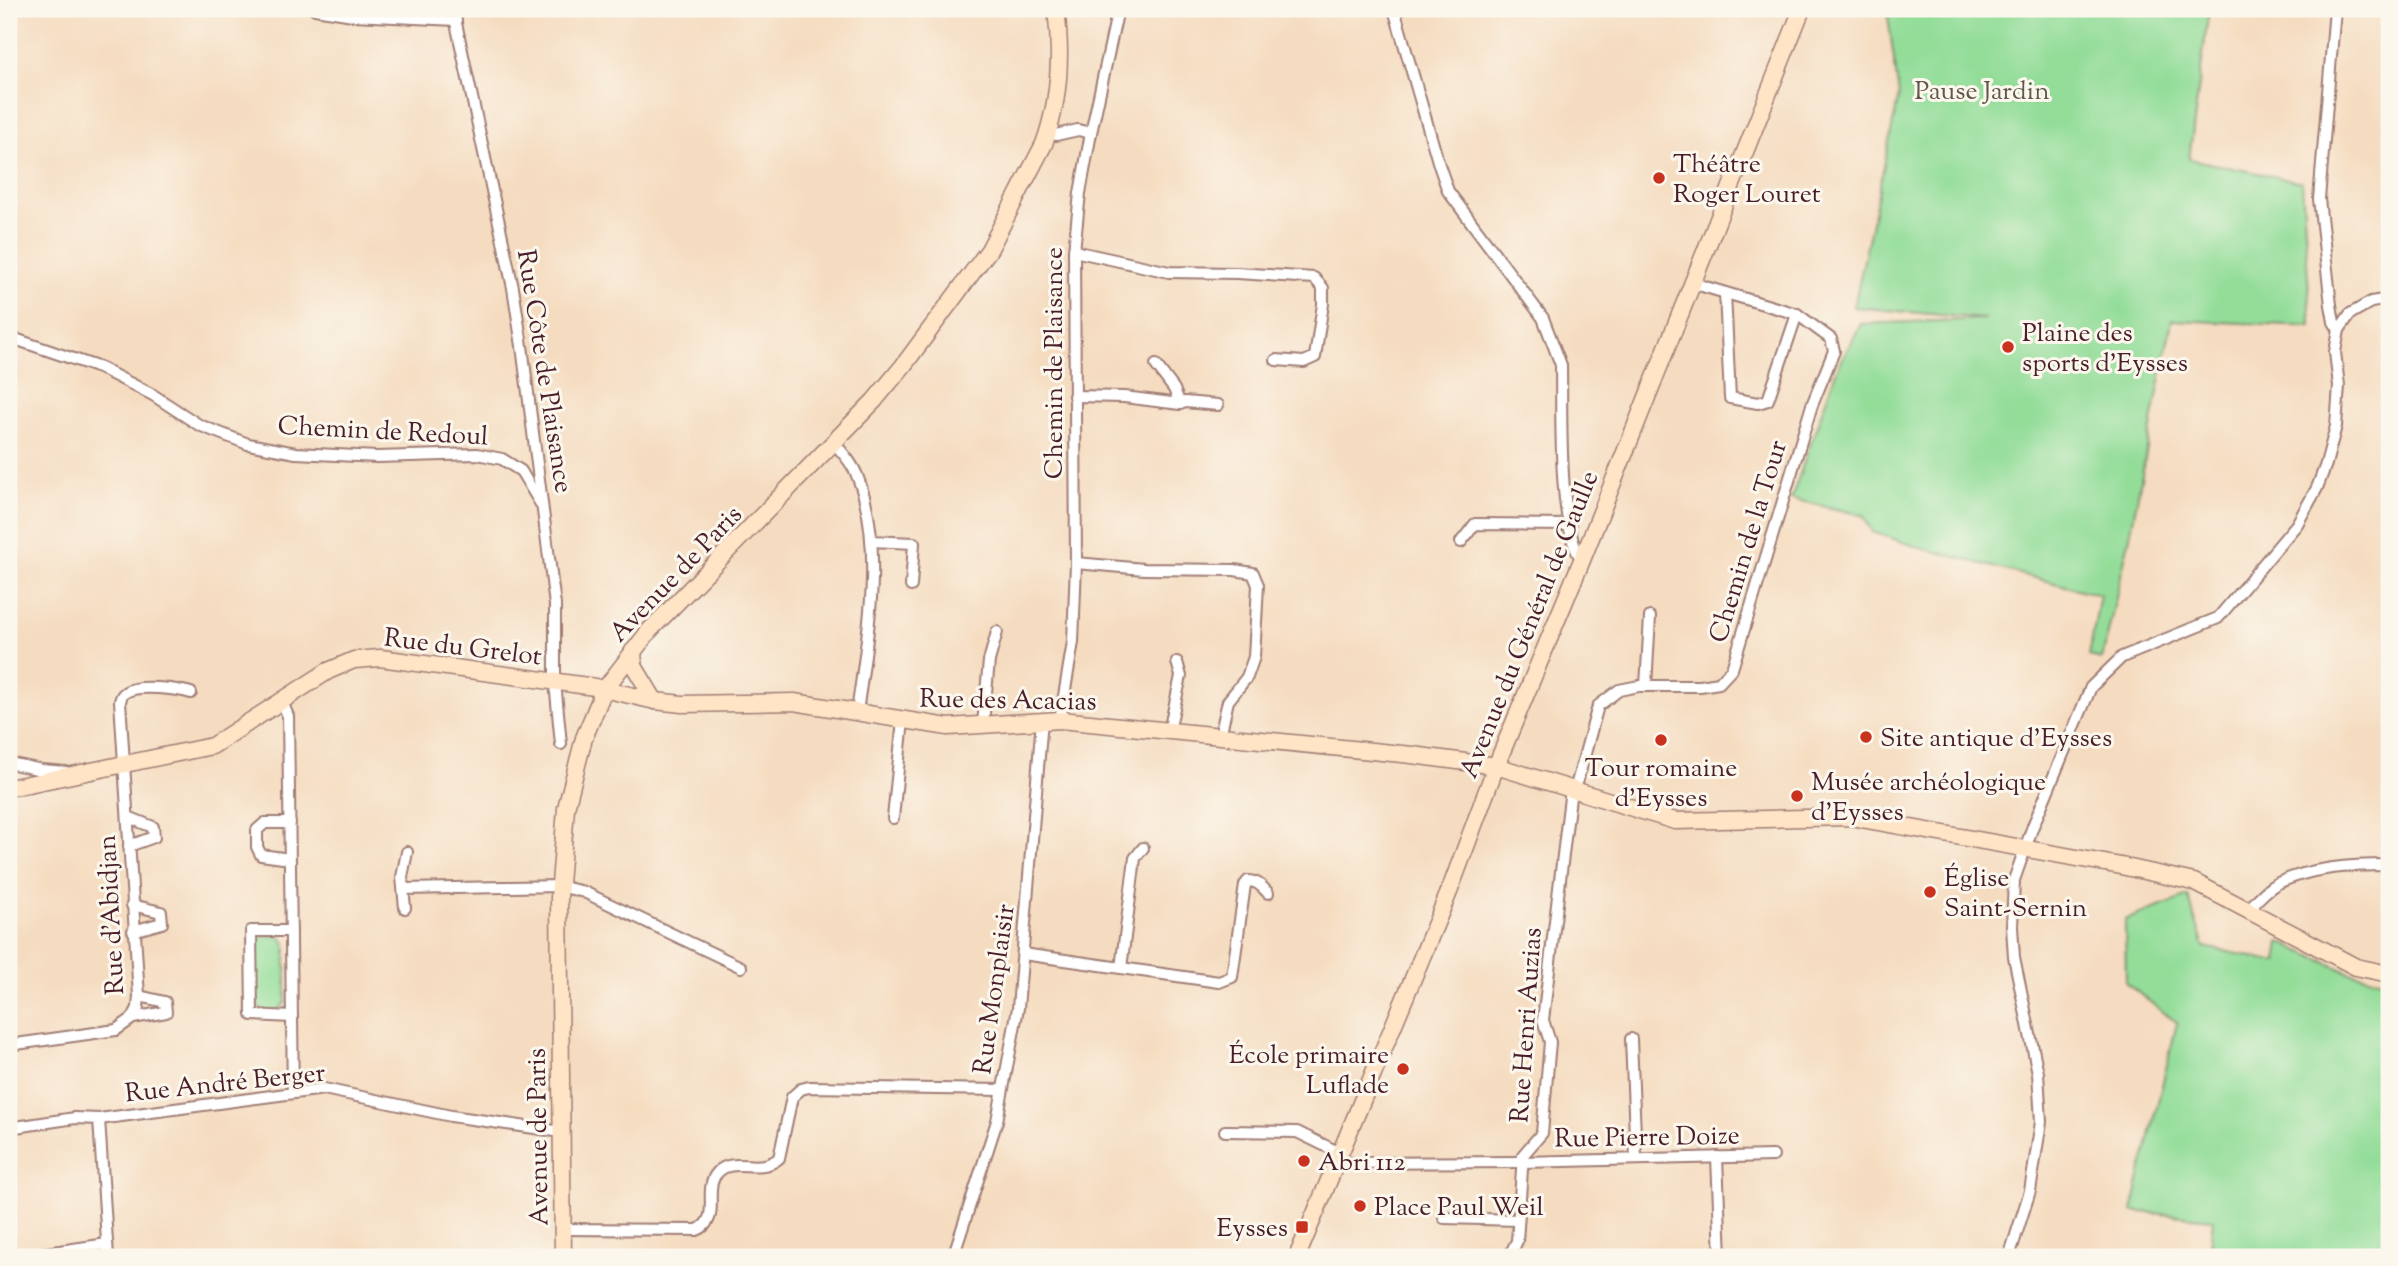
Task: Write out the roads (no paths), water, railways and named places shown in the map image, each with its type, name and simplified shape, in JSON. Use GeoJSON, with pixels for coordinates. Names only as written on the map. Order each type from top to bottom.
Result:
{"type":"FeatureCollection","features":[{"type":"Feature","properties":{"kind":"main road","name":"Avenue de Paris"},"geometry":{"type":"LineString","coordinates":[[563,1257],[559,887],[566,808],[574,769],[593,716],[604,690],[649,631],[874,401],[989,250],[1044,145],[1049,130],[1059,86],[1061,45],[1056,9]]}},
{"type":"Feature","properties":{"kind":"main road","name":"Avenue du Général de Gaulle"},"geometry":{"type":"LineString","coordinates":[[1297,1257],[1449,892],[1496,766],[1802,9]]}},
{"type":"Feature","properties":{"kind":"main road"},"geometry":{"type":"LineString","coordinates":[[633,651],[634,666],[655,701]]}},
{"type":"Feature","properties":{"kind":"main road","name":"Rue du Grelot"},"geometry":{"type":"LineString","coordinates":[[9,788],[212,746],[340,665],[368,659],[604,690]]}},
{"type":"Feature","properties":{"kind":"main road"},"geometry":{"type":"LineString","coordinates":[[562,683],[583,694],[593,716]]}},
{"type":"Feature","properties":{"kind":"main road","name":"Rue des Acacias"},"geometry":{"type":"LineString","coordinates":[[604,690],[682,704],[794,702],[948,727],[1060,720],[1412,755],[1496,766],[1675,821],[1850,817],[2121,866],[2194,882],[2356,967],[2389,974]]}},
{"type":"Feature","properties":{"kind":"street"},"geometry":{"type":"LineString","coordinates":[[315,9],[353,15],[454,14]]}},
{"type":"Feature","properties":{"kind":"street","name":"Chemin de Plaisance"},"geometry":{"type":"LineString","coordinates":[[1060,720],[1073,642],[1076,563],[1073,251],[1091,132],[1118,9]]}},
{"type":"Feature","properties":{"kind":"street"},"geometry":{"type":"LineString","coordinates":[[1394,9],[1448,191],[1543,318],[1554,343],[1561,365],[1565,506],[1576,552],[1581,560]]}},
{"type":"Feature","properties":{"kind":"street"},"geometry":{"type":"LineString","coordinates":[[2335,9],[2319,198],[2331,304],[2334,322],[2339,330]]}},
{"type":"Feature","properties":{"kind":"street","name":"Rue Côte de Plaisance"},"geometry":{"type":"LineString","coordinates":[[454,14],[513,288],[555,605],[562,683],[561,744]]}},
{"type":"Feature","properties":{"kind":"street"},"geometry":{"type":"LineString","coordinates":[[1049,130],[1056,135],[1078,131],[1091,132]]}},
{"type":"Feature","properties":{"kind":"street"},"geometry":{"type":"LineString","coordinates":[[1073,251],[1169,272],[1314,278],[1323,288],[1315,357],[1304,362],[1276,360]]}},
{"type":"Feature","properties":{"kind":"street"},"geometry":{"type":"LineString","coordinates":[[1692,283],[1726,293],[1797,314],[1768,400],[1758,403],[1730,398],[1726,293]]}},
{"type":"Feature","properties":{"kind":"street"},"geometry":{"type":"LineString","coordinates":[[2009,1257],[2031,1191],[2041,1122],[2038,1073],[2014,957],[2012,927],[2014,880],[2025,849],[2091,687],[2122,657],[2218,618],[2258,573],[2309,505],[2326,464],[2336,426],[2339,404],[2336,352],[2339,330],[2350,314],[2371,302],[2389,299]]}},
{"type":"Feature","properties":{"kind":"street","name":"Chemin de la Tour"},"geometry":{"type":"LineString","coordinates":[[1573,790],[1598,706],[1619,690],[1718,683],[1732,669],[1812,405],[1834,351],[1831,339],[1797,314]]}},
{"type":"Feature","properties":{"kind":"street","name":"Chemin de Redoul"},"geometry":{"type":"LineString","coordinates":[[9,337],[100,368],[153,395],[199,425],[248,444],[296,453],[377,457],[477,454],[502,459],[521,471],[544,510]]}},
{"type":"Feature","properties":{"kind":"street"},"geometry":{"type":"LineString","coordinates":[[1156,365],[1174,388],[1180,404]]}},
{"type":"Feature","properties":{"kind":"street"},"geometry":{"type":"LineString","coordinates":[[1074,396],[1124,397],[1180,404],[1185,402],[1218,405]]}},
{"type":"Feature","properties":{"kind":"street"},"geometry":{"type":"LineString","coordinates":[[834,443],[847,457],[858,477],[871,541],[871,591],[858,712]]}},
{"type":"Feature","properties":{"kind":"street"},"geometry":{"type":"LineString","coordinates":[[1461,542],[1475,524],[1570,525]]}},
{"type":"Feature","properties":{"kind":"street"},"geometry":{"type":"LineString","coordinates":[[871,541],[914,543],[911,586]]}},
{"type":"Feature","properties":{"kind":"street"},"geometry":{"type":"LineString","coordinates":[[1076,563],[1144,569],[1234,570],[1253,573],[1258,585],[1254,657],[1247,677],[1228,701],[1220,736]]}},
{"type":"Feature","properties":{"kind":"street"},"geometry":{"type":"LineString","coordinates":[[1646,686],[1650,617]]}},
{"type":"Feature","properties":{"kind":"street"},"geometry":{"type":"LineString","coordinates":[[983,724],[991,646],[997,632]]}},
{"type":"Feature","properties":{"kind":"street"},"geometry":{"type":"LineString","coordinates":[[1169,731],[1181,676],[1177,662]]}},
{"type":"Feature","properties":{"kind":"street","name":"Rue d'Abidjan"},"geometry":{"type":"LineString","coordinates":[[9,1045],[116,1030],[133,1018],[138,1008],[139,996],[120,701],[122,695],[133,689],[180,689],[191,693]]}},
{"type":"Feature","properties":{"kind":"street"},"geometry":{"type":"LineString","coordinates":[[282,702],[288,716],[293,1093]]}},
{"type":"Feature","properties":{"kind":"street"},"geometry":{"type":"LineString","coordinates":[[893,818],[903,720]]}},
{"type":"Feature","properties":{"kind":"street","name":"Rue Monplaisir"},"geometry":{"type":"LineString","coordinates":[[953,1257],[996,1121],[1018,1008],[1042,720]]}},
{"type":"Feature","properties":{"kind":"street"},"geometry":{"type":"LineString","coordinates":[[9,763],[79,774]]}},
{"type":"Feature","properties":{"kind":"street","name":"Rue Henri Auzias"},"geometry":{"type":"LineString","coordinates":[[1509,1257],[1517,1241],[1523,1155],[1542,1133],[1550,1042],[1543,1020],[1573,790]]}},
{"type":"Feature","properties":{"kind":"street"},"geometry":{"type":"LineString","coordinates":[[128,817],[153,827],[154,837],[129,846]]}},
{"type":"Feature","properties":{"kind":"street"},"geometry":{"type":"LineString","coordinates":[[290,823],[265,823],[257,830],[257,847],[261,856],[290,859]]}},
{"type":"Feature","properties":{"kind":"street"},"geometry":{"type":"LineString","coordinates":[[1121,968],[1135,858],[1143,848]]}},
{"type":"Feature","properties":{"kind":"street"},"geometry":{"type":"LineString","coordinates":[[405,908],[402,877],[407,852]]}},
{"type":"Feature","properties":{"kind":"street"},"geometry":{"type":"LineString","coordinates":[[2248,910],[2276,884],[2292,879],[2343,865],[2389,866]]}},
{"type":"Feature","properties":{"kind":"street"},"geometry":{"type":"LineString","coordinates":[[1023,954],[1219,982],[1232,977],[1245,885],[1248,881],[1253,881],[1268,893]]}},
{"type":"Feature","properties":{"kind":"street"},"geometry":{"type":"LineString","coordinates":[[404,889],[559,887],[584,892],[741,967]]}},
{"type":"Feature","properties":{"kind":"street"},"geometry":{"type":"LineString","coordinates":[[132,905],[161,912],[162,923],[134,931]]}},
{"type":"Feature","properties":{"kind":"street"},"geometry":{"type":"LineString","coordinates":[[291,932],[251,931],[252,1015],[292,1017]]}},
{"type":"Feature","properties":{"kind":"street"},"geometry":{"type":"LineString","coordinates":[[133,1018],[166,1012],[165,1002],[139,996]]}},
{"type":"Feature","properties":{"kind":"street"},"geometry":{"type":"LineString","coordinates":[[1631,1040],[1636,1159]]}},
{"type":"Feature","properties":{"kind":"street"},"geometry":{"type":"LineString","coordinates":[[563,1229],[697,1230],[705,1227],[710,1219],[715,1176],[720,1169],[728,1166],[763,1167],[773,1164],[779,1158],[792,1097],[809,1087],[1002,1090]]}},
{"type":"Feature","properties":{"kind":"street","name":"Rue André Berger"},"geometry":{"type":"LineString","coordinates":[[9,1128],[75,1118],[99,1119],[324,1089],[451,1116],[562,1132]]}},
{"type":"Feature","properties":{"kind":"street"},"geometry":{"type":"LineString","coordinates":[[99,1119],[108,1257]]}},
{"type":"Feature","properties":{"kind":"street"},"geometry":{"type":"LineString","coordinates":[[1225,1131],[1297,1132],[1338,1158]]}},
{"type":"Feature","properties":{"kind":"street","name":"Rue Pierre Doize"},"geometry":{"type":"LineString","coordinates":[[1338,1158],[1522,1162],[1773,1156]]}},
{"type":"Feature","properties":{"kind":"street"},"geometry":{"type":"LineString","coordinates":[[1717,1157],[1721,1257]]}},
{"type":"Feature","properties":{"kind":"street"},"geometry":{"type":"LineString","coordinates":[[1444,1218],[1518,1220]]}},
{"type":"Feature","properties":{"kind":"street"},"geometry":{"type":"LineString","coordinates":[[19,1257],[107,1244]]}},
{"type":"Feature","properties":{"kind":"place","name":"Théâtre Roger Louret"},"geometry":{"type":"Point","coordinates":[1659,178]}},
{"type":"Feature","properties":{"kind":"place","name":"Plaine des sports d'Eysses"},"geometry":{"type":"Point","coordinates":[2008,347]}},
{"type":"Feature","properties":{"kind":"place","name":"Site antique d'Eysses"},"geometry":{"type":"Point","coordinates":[1866,737]}},
{"type":"Feature","properties":{"kind":"place","name":"Tour romaine d'Eysses"},"geometry":{"type":"Point","coordinates":[1661,740]}},
{"type":"Feature","properties":{"kind":"place","name":"Musée archéologique d'Eysses"},"geometry":{"type":"Point","coordinates":[1797,796]}},
{"type":"Feature","properties":{"kind":"place","name":"Église Saint-Sernin"},"geometry":{"type":"Point","coordinates":[1930,892]}},
{"type":"Feature","properties":{"kind":"place","name":"École primaire Luflade"},"geometry":{"type":"Point","coordinates":[1403,1069]}},
{"type":"Feature","properties":{"kind":"place","name":"Abri 112"},"geometry":{"type":"Point","coordinates":[1304,1161]}},
{"type":"Feature","properties":{"kind":"place","name":"Place Paul Weil"},"geometry":{"type":"Point","coordinates":[1360,1206]}},
{"type":"Feature","properties":{"kind":"place","name":"Eysses"},"geometry":{"type":"Point","coordinates":[1302,1227]}},
{"type":"Feature","properties":{"kind":"park label","name":"Pause Jardin"},"geometry":{"type":"Point","coordinates":[1982,90]}}]}
